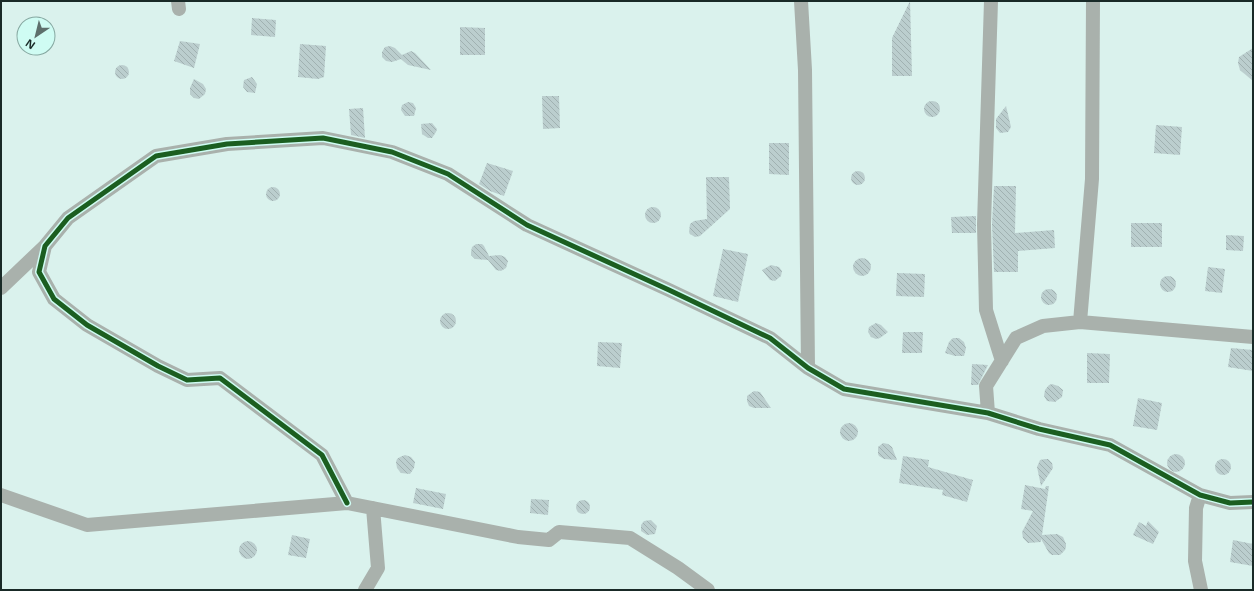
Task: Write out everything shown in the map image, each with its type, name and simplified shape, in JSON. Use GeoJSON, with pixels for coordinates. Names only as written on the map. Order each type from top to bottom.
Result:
{"type":"FeatureCollection","features":[{"type":"Feature","properties":{"kind":"street"},"geometry":{"type":"LineString","coordinates":[[801,1],[805,70],[808,368]]}},
{"type":"Feature","properties":{"kind":"street"},"geometry":{"type":"LineString","coordinates":[[991,1],[984,224],[986,310],[1002,361]]}},
{"type":"Feature","properties":{"kind":"street"},"geometry":{"type":"LineString","coordinates":[[1080,322],[1092,179],[1092,1]]}},
{"type":"Feature","properties":{"kind":"street"},"geometry":{"type":"LineString","coordinates":[[1,288],[44,246],[68,218],[156,156],[227,144],[323,138],[392,152],[448,174],[527,225],[770,338],[808,368],[844,389],[988,413],[1039,428],[1110,445],[1200,495],[1230,503],[1253,502]]}},
{"type":"Feature","properties":{"kind":"street"},"geometry":{"type":"LineString","coordinates":[[44,246],[39,272],[54,299],[87,325],[158,366],[187,380],[220,378],[322,455],[347,503]]}},
{"type":"Feature","properties":{"kind":"street"},"geometry":{"type":"LineString","coordinates":[[988,413],[986,386],[1016,338],[1043,326],[1080,322],[1253,337]]}},
{"type":"Feature","properties":{"kind":"street"},"geometry":{"type":"LineString","coordinates":[[1,495],[87,525],[347,503],[518,537],[549,540],[559,532],[630,538],[678,568],[708,590]]}},
{"type":"Feature","properties":{"kind":"street"},"geometry":{"type":"LineString","coordinates":[[1200,495],[1196,508],[1195,561],[1201,590]]}},
{"type":"Feature","properties":{"kind":"street"},"geometry":{"type":"LineString","coordinates":[[365,590],[378,568],[373,508]]}},
{"type":"Feature","properties":{"kind":"building"},"geometry":{"type":"Polygon","coordinates":[[[910,1],[912,76],[892,76],[892,38],[910,1]]]}},
{"type":"Feature","properties":{"kind":"building"},"geometry":{"type":"Polygon","coordinates":[[[252,18],[276,20],[275,37],[251,35],[252,18]]]}},
{"type":"Feature","properties":{"kind":"building"},"geometry":{"type":"Polygon","coordinates":[[[460,27],[485,28],[485,55],[460,55],[460,27]]]}},
{"type":"Feature","properties":{"kind":"building"},"geometry":{"type":"Polygon","coordinates":[[[180,41],[200,44],[194,68],[174,61],[180,41]]]}},
{"type":"Feature","properties":{"kind":"building"},"geometry":{"type":"Polygon","coordinates":[[[300,44],[326,46],[324,77],[318,79],[298,77],[300,44]]]}},
{"type":"Feature","properties":{"kind":"building"},"geometry":{"type":"Polygon","coordinates":[[[390,46],[395,48],[402,55],[411,51],[415,53],[431,70],[408,65],[401,59],[392,62],[386,61],[382,57],[382,52],[385,47],[390,46]]]}},
{"type":"Feature","properties":{"kind":"building"},"geometry":{"type":"Polygon","coordinates":[[[1253,48],[1253,81],[1240,70],[1238,63],[1239,57],[1253,48]]]}},
{"type":"Feature","properties":{"kind":"building"},"geometry":{"type":"Polygon","coordinates":[[[119,65],[125,65],[129,69],[129,75],[125,79],[119,79],[115,75],[115,69],[119,65]]]}},
{"type":"Feature","properties":{"kind":"building"},"geometry":{"type":"Polygon","coordinates":[[[252,77],[257,84],[255,93],[247,92],[243,87],[244,80],[252,77]]]}},
{"type":"Feature","properties":{"kind":"building"},"geometry":{"type":"Polygon","coordinates":[[[194,79],[203,84],[206,89],[205,94],[199,99],[194,98],[190,94],[190,88],[194,79]]]}},
{"type":"Feature","properties":{"kind":"building"},"geometry":{"type":"Polygon","coordinates":[[[542,96],[559,96],[560,128],[543,129],[542,96]]]}},
{"type":"Feature","properties":{"kind":"building"},"geometry":{"type":"Polygon","coordinates":[[[932,101],[938,103],[940,109],[938,115],[932,117],[926,115],[924,109],[926,103],[932,101]]]}},
{"type":"Feature","properties":{"kind":"building"},"geometry":{"type":"Polygon","coordinates":[[[408,102],[413,103],[416,108],[414,116],[405,116],[401,110],[402,105],[408,102]]]}},
{"type":"Feature","properties":{"kind":"building"},"geometry":{"type":"Polygon","coordinates":[[[1006,106],[1011,127],[1008,132],[1000,133],[996,128],[996,119],[1006,106]]]}},
{"type":"Feature","properties":{"kind":"building"},"geometry":{"type":"Polygon","coordinates":[[[363,108],[365,138],[351,135],[349,109],[363,108]]]}},
{"type":"Feature","properties":{"kind":"building"},"geometry":{"type":"Polygon","coordinates":[[[432,123],[437,129],[432,138],[428,138],[422,134],[421,124],[432,123]]]}},
{"type":"Feature","properties":{"kind":"building"},"geometry":{"type":"Polygon","coordinates":[[[1156,125],[1182,127],[1180,155],[1154,153],[1156,125]]]}},
{"type":"Feature","properties":{"kind":"building"},"geometry":{"type":"Polygon","coordinates":[[[769,143],[789,143],[789,175],[769,174],[769,143]]]}},
{"type":"Feature","properties":{"kind":"building"},"geometry":{"type":"Polygon","coordinates":[[[487,163],[513,171],[504,196],[490,191],[479,184],[487,163]]]}},
{"type":"Feature","properties":{"kind":"building"},"geometry":{"type":"Polygon","coordinates":[[[855,171],[861,171],[865,175],[865,181],[861,185],[855,185],[851,181],[851,175],[855,171]]]}},
{"type":"Feature","properties":{"kind":"building"},"geometry":{"type":"Polygon","coordinates":[[[706,177],[729,177],[730,209],[700,236],[695,237],[689,232],[690,224],[694,221],[707,219],[706,177]]]}},
{"type":"Feature","properties":{"kind":"building"},"geometry":{"type":"Polygon","coordinates":[[[994,186],[1016,186],[1015,233],[1054,230],[1055,248],[1018,251],[1018,272],[994,272],[992,224],[994,186]]]}},
{"type":"Feature","properties":{"kind":"building"},"geometry":{"type":"Polygon","coordinates":[[[270,187],[276,187],[280,191],[280,197],[276,201],[270,201],[266,197],[266,191],[270,187]]]}},
{"type":"Feature","properties":{"kind":"building"},"geometry":{"type":"Polygon","coordinates":[[[650,207],[656,207],[661,212],[659,221],[656,223],[650,223],[645,218],[645,212],[650,207]]]}},
{"type":"Feature","properties":{"kind":"building"},"geometry":{"type":"Polygon","coordinates":[[[976,216],[976,233],[952,233],[951,217],[976,216]]]}},
{"type":"Feature","properties":{"kind":"building"},"geometry":{"type":"Polygon","coordinates":[[[1131,223],[1162,223],[1162,247],[1131,247],[1131,223]]]}},
{"type":"Feature","properties":{"kind":"building"},"geometry":{"type":"Polygon","coordinates":[[[1226,235],[1244,236],[1243,251],[1226,250],[1226,235]]]}},
{"type":"Feature","properties":{"kind":"building"},"geometry":{"type":"Polygon","coordinates":[[[476,244],[482,244],[489,256],[500,255],[505,257],[508,261],[506,268],[501,271],[496,270],[488,260],[475,259],[471,255],[471,252],[472,247],[476,244]]]}},
{"type":"Feature","properties":{"kind":"building"},"geometry":{"type":"Polygon","coordinates":[[[723,249],[748,254],[738,302],[713,296],[723,249]]]}},
{"type":"Feature","properties":{"kind":"building"},"geometry":{"type":"Polygon","coordinates":[[[862,258],[868,261],[871,267],[868,273],[862,276],[856,273],[853,267],[856,261],[862,258]]]}},
{"type":"Feature","properties":{"kind":"building"},"geometry":{"type":"Polygon","coordinates":[[[771,265],[779,267],[782,271],[781,276],[775,281],[770,280],[762,270],[771,265]]]}},
{"type":"Feature","properties":{"kind":"building"},"geometry":{"type":"Polygon","coordinates":[[[1208,267],[1225,269],[1222,293],[1205,291],[1208,267]]]}},
{"type":"Feature","properties":{"kind":"building"},"geometry":{"type":"Polygon","coordinates":[[[897,273],[925,274],[924,297],[896,296],[897,273]]]}},
{"type":"Feature","properties":{"kind":"building"},"geometry":{"type":"Polygon","coordinates":[[[1165,276],[1171,276],[1176,281],[1174,290],[1171,292],[1165,292],[1160,287],[1160,281],[1165,276]]]}},
{"type":"Feature","properties":{"kind":"building"},"geometry":{"type":"Polygon","coordinates":[[[1049,289],[1055,291],[1057,297],[1055,303],[1049,305],[1043,303],[1041,297],[1043,291],[1049,289]]]}},
{"type":"Feature","properties":{"kind":"building"},"geometry":{"type":"Polygon","coordinates":[[[445,313],[451,313],[456,318],[454,327],[451,329],[445,329],[440,324],[440,318],[445,313]]]}},
{"type":"Feature","properties":{"kind":"building"},"geometry":{"type":"Polygon","coordinates":[[[876,323],[881,325],[888,332],[876,339],[871,337],[868,332],[869,327],[876,323]]]}},
{"type":"Feature","properties":{"kind":"building"},"geometry":{"type":"Polygon","coordinates":[[[903,332],[923,332],[922,353],[902,353],[903,332]]]}},
{"type":"Feature","properties":{"kind":"building"},"geometry":{"type":"Polygon","coordinates":[[[953,338],[959,338],[964,342],[966,348],[964,356],[955,356],[945,353],[949,342],[953,338]]]}},
{"type":"Feature","properties":{"kind":"building"},"geometry":{"type":"Polygon","coordinates":[[[598,342],[622,343],[620,368],[597,366],[598,342]]]}},
{"type":"Feature","properties":{"kind":"building"},"geometry":{"type":"Polygon","coordinates":[[[1231,348],[1253,350],[1253,371],[1228,367],[1231,348]]]}},
{"type":"Feature","properties":{"kind":"building"},"geometry":{"type":"Polygon","coordinates":[[[1087,353],[1110,354],[1109,383],[1087,383],[1087,353]]]}},
{"type":"Feature","properties":{"kind":"building"},"geometry":{"type":"Polygon","coordinates":[[[972,364],[988,365],[978,385],[971,385],[972,364]]]}},
{"type":"Feature","properties":{"kind":"building"},"geometry":{"type":"Polygon","coordinates":[[[1052,384],[1063,390],[1062,397],[1055,402],[1047,401],[1044,396],[1045,390],[1052,384]]]}},
{"type":"Feature","properties":{"kind":"building"},"geometry":{"type":"Polygon","coordinates":[[[754,391],[760,392],[771,408],[754,408],[749,406],[747,396],[754,391]]]}},
{"type":"Feature","properties":{"kind":"building"},"geometry":{"type":"Polygon","coordinates":[[[1138,398],[1162,403],[1157,430],[1133,426],[1138,398]]]}},
{"type":"Feature","properties":{"kind":"building"},"geometry":{"type":"Polygon","coordinates":[[[849,423],[855,426],[858,432],[855,438],[849,441],[843,438],[840,432],[843,426],[849,423]]]}},
{"type":"Feature","properties":{"kind":"building"},"geometry":{"type":"Polygon","coordinates":[[[883,443],[892,447],[897,460],[884,459],[879,456],[878,447],[883,443]]]}},
{"type":"Feature","properties":{"kind":"building"},"geometry":{"type":"Polygon","coordinates":[[[1176,454],[1182,457],[1185,463],[1182,469],[1176,472],[1170,469],[1167,463],[1170,457],[1176,454]]]}},
{"type":"Feature","properties":{"kind":"building"},"geometry":{"type":"Polygon","coordinates":[[[405,455],[411,457],[415,462],[414,468],[410,474],[401,473],[397,468],[397,459],[405,455]]]}},
{"type":"Feature","properties":{"kind":"building"},"geometry":{"type":"Polygon","coordinates":[[[903,456],[929,460],[928,467],[973,480],[967,502],[942,495],[943,490],[899,483],[903,456]]]}},
{"type":"Feature","properties":{"kind":"building"},"geometry":{"type":"Polygon","coordinates":[[[1048,459],[1052,463],[1053,468],[1041,486],[1037,467],[1040,460],[1048,459]]]}},
{"type":"Feature","properties":{"kind":"building"},"geometry":{"type":"Polygon","coordinates":[[[1223,459],[1229,461],[1231,467],[1229,473],[1223,475],[1217,473],[1215,467],[1217,461],[1223,459]]]}},
{"type":"Feature","properties":{"kind":"building"},"geometry":{"type":"Polygon","coordinates":[[[1025,485],[1045,489],[1046,486],[1049,486],[1042,535],[1057,534],[1063,537],[1066,547],[1060,555],[1052,555],[1049,553],[1041,539],[1041,542],[1028,543],[1023,538],[1022,532],[1033,511],[1021,509],[1025,485]]]}},
{"type":"Feature","properties":{"kind":"building"},"geometry":{"type":"Polygon","coordinates":[[[416,488],[446,494],[443,509],[413,503],[416,488]]]}},
{"type":"Feature","properties":{"kind":"building"},"geometry":{"type":"Polygon","coordinates":[[[531,499],[549,500],[548,515],[530,513],[531,499]]]}},
{"type":"Feature","properties":{"kind":"building"},"geometry":{"type":"Polygon","coordinates":[[[580,500],[586,500],[590,504],[590,510],[586,514],[580,514],[576,510],[576,504],[580,500]]]}},
{"type":"Feature","properties":{"kind":"building"},"geometry":{"type":"Polygon","coordinates":[[[651,520],[657,526],[655,534],[647,535],[641,531],[641,525],[644,521],[651,520]]]}},
{"type":"Feature","properties":{"kind":"building"},"geometry":{"type":"Polygon","coordinates":[[[1148,521],[1159,532],[1153,544],[1133,535],[1139,522],[1146,526],[1148,521]]]}},
{"type":"Feature","properties":{"kind":"building"},"geometry":{"type":"Polygon","coordinates":[[[292,535],[310,539],[306,558],[288,555],[292,535]]]}},
{"type":"Feature","properties":{"kind":"building"},"geometry":{"type":"Polygon","coordinates":[[[1233,540],[1253,544],[1253,566],[1230,562],[1233,540]]]}},
{"type":"Feature","properties":{"kind":"building"},"geometry":{"type":"Polygon","coordinates":[[[248,541],[254,544],[257,550],[254,556],[248,559],[242,556],[239,550],[242,544],[248,541]]]}},
{"type":"Feature","properties":{"kind":"cycle path"},"geometry":{"type":"LineString","coordinates":[[347,503],[322,455],[220,378],[187,380],[158,366],[87,325],[54,299],[39,272],[45,246],[68,218],[156,156],[227,144],[323,138],[392,152],[448,174],[527,225],[770,338],[808,368],[844,389],[988,413],[1039,429],[1110,445],[1200,495],[1230,503],[1253,502]]}}]}
